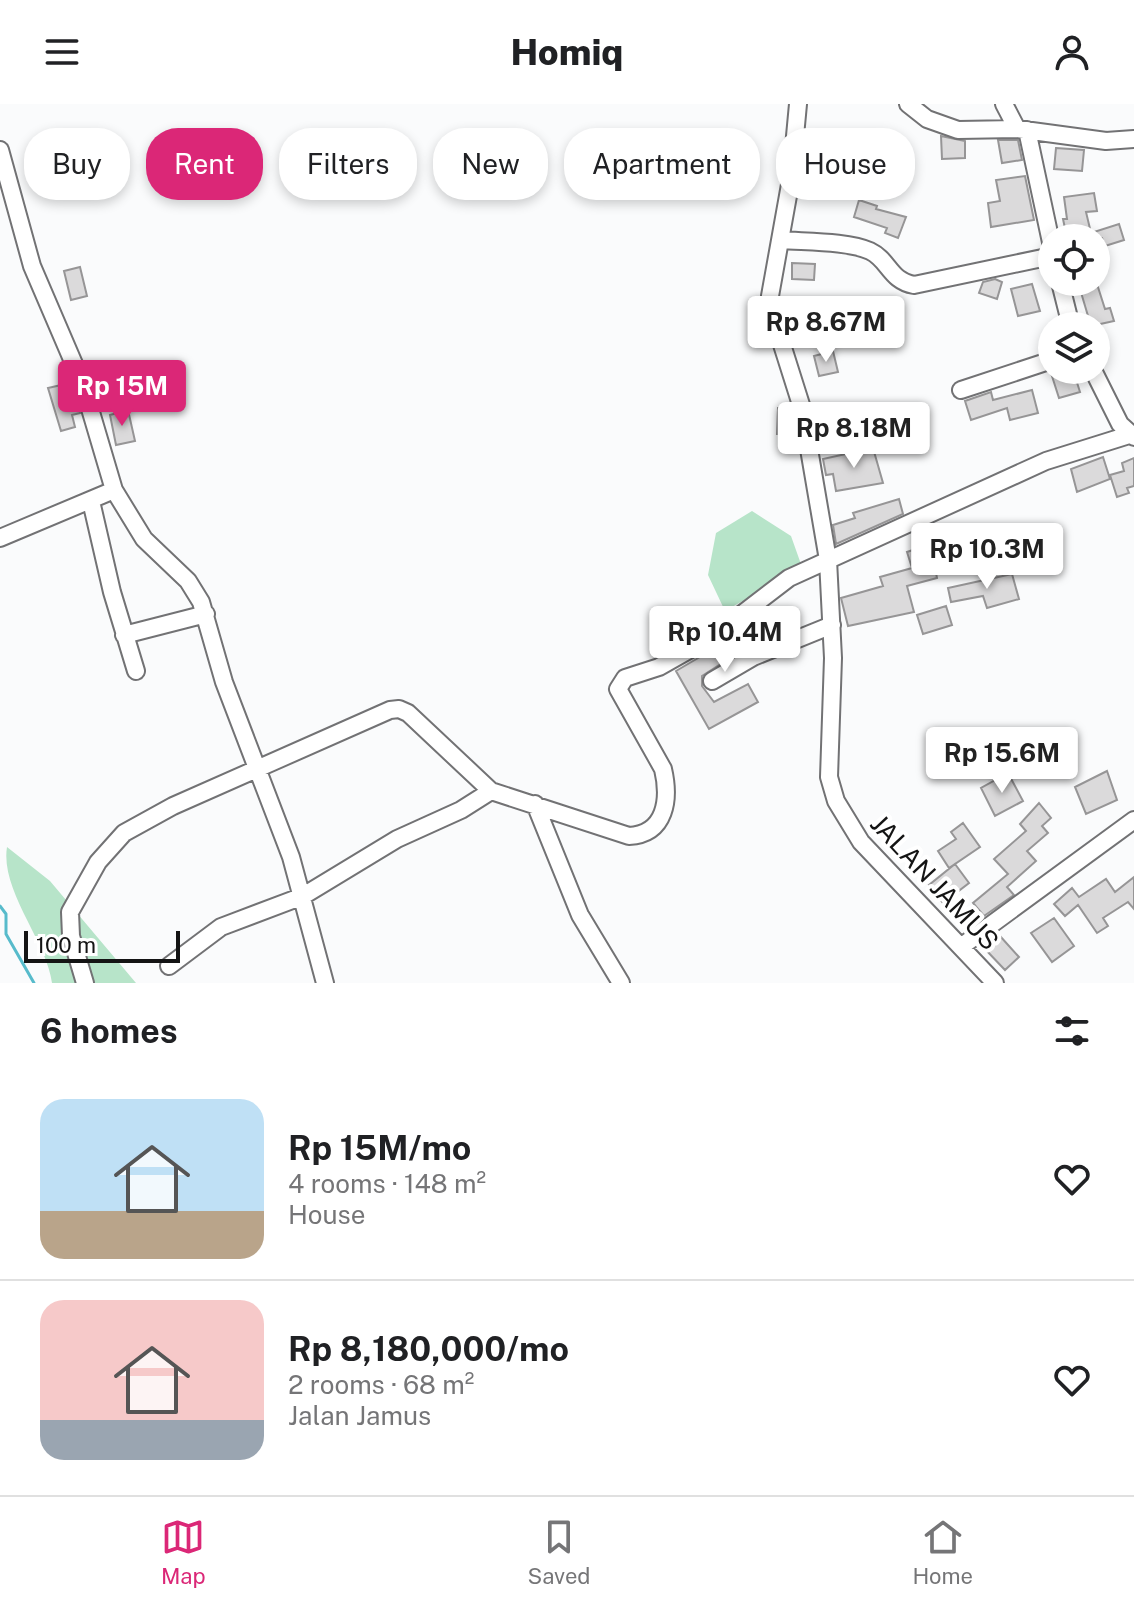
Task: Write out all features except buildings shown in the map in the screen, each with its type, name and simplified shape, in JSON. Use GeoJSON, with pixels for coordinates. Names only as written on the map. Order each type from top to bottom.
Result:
{"type":"FeatureCollection","features":[{"type":"Feature","properties":{"kind":"street","name":"JALAN JAMUS"},"geometry":{"type":"LineString","coordinates":[[798,104],[791,179],[772,274],[773,316],[802,408],[828,560],[832,625],[829,777],[836,801],[861,842],[995,983]]}},
{"type":"Feature","properties":{"kind":"street"},"geometry":{"type":"LineString","coordinates":[[908,104],[927,119],[958,130],[1022,129],[1106,141],[1134,139]]}},
{"type":"Feature","properties":{"kind":"street"},"geometry":{"type":"LineString","coordinates":[[1004,104],[1022,129],[1046,224]]}},
{"type":"Feature","properties":{"kind":"street"},"geometry":{"type":"LineString","coordinates":[[0,150],[32,266],[83,385],[114,490],[144,539],[196,591],[206,614],[224,682],[303,896],[308,927],[325,983]]}},
{"type":"Feature","properties":{"kind":"street"},"geometry":{"type":"LineString","coordinates":[[781,240],[860,247],[873,252],[902,283],[914,285],[1038,259]]}},
{"type":"Feature","properties":{"kind":"street"},"geometry":{"type":"LineString","coordinates":[[961,390],[1038,365]]}},
{"type":"Feature","properties":{"kind":"street"},"geometry":{"type":"LineString","coordinates":[[85,983],[71,936],[70,912],[110,847],[142,821],[257,771],[342,729],[399,709],[408,713],[491,791],[629,836],[650,830],[663,815],[667,799],[666,781],[663,769],[623,700],[619,684],[625,678],[650,671],[690,651],[789,578],[1046,461],[1132,436],[1120,424],[1100,384]]}},
{"type":"Feature","properties":{"kind":"street"},"geometry":{"type":"LineString","coordinates":[[0,538],[114,490]]}},
{"type":"Feature","properties":{"kind":"street"},"geometry":{"type":"LineString","coordinates":[[91,501],[136,671]]}},
{"type":"Feature","properties":{"kind":"street"},"geometry":{"type":"LineString","coordinates":[[124,635],[206,614]]}},
{"type":"Feature","properties":{"kind":"street"},"geometry":{"type":"LineString","coordinates":[[712,681],[753,657],[832,625]]}},
{"type":"Feature","properties":{"kind":"street"},"geometry":{"type":"LineString","coordinates":[[169,966],[221,927],[303,896],[397,839],[461,810],[491,791]]}},
{"type":"Feature","properties":{"kind":"street"},"geometry":{"type":"LineString","coordinates":[[535,804],[580,915],[621,983]]}},
{"type":"Feature","properties":{"kind":"street"},"geometry":{"type":"LineString","coordinates":[[962,946],[1134,820]]}},
{"type":"Feature","properties":{"kind":"green space"},"geometry":{"type":"Polygon","coordinates":[[[752,511],[791,536],[802,567],[725,611],[708,575],[716,533],[752,511]]]}},
{"type":"Feature","properties":{"kind":"green space"},"geometry":{"type":"Polygon","coordinates":[[[7,847],[50,881],[136,983],[52,983],[42,950],[10,881],[7,847]]]}},
{"type":"Feature","properties":{"kind":"waterway"},"geometry":{"type":"LineString","coordinates":[[0,906],[6,914],[6,934],[34,983]]}}]}
